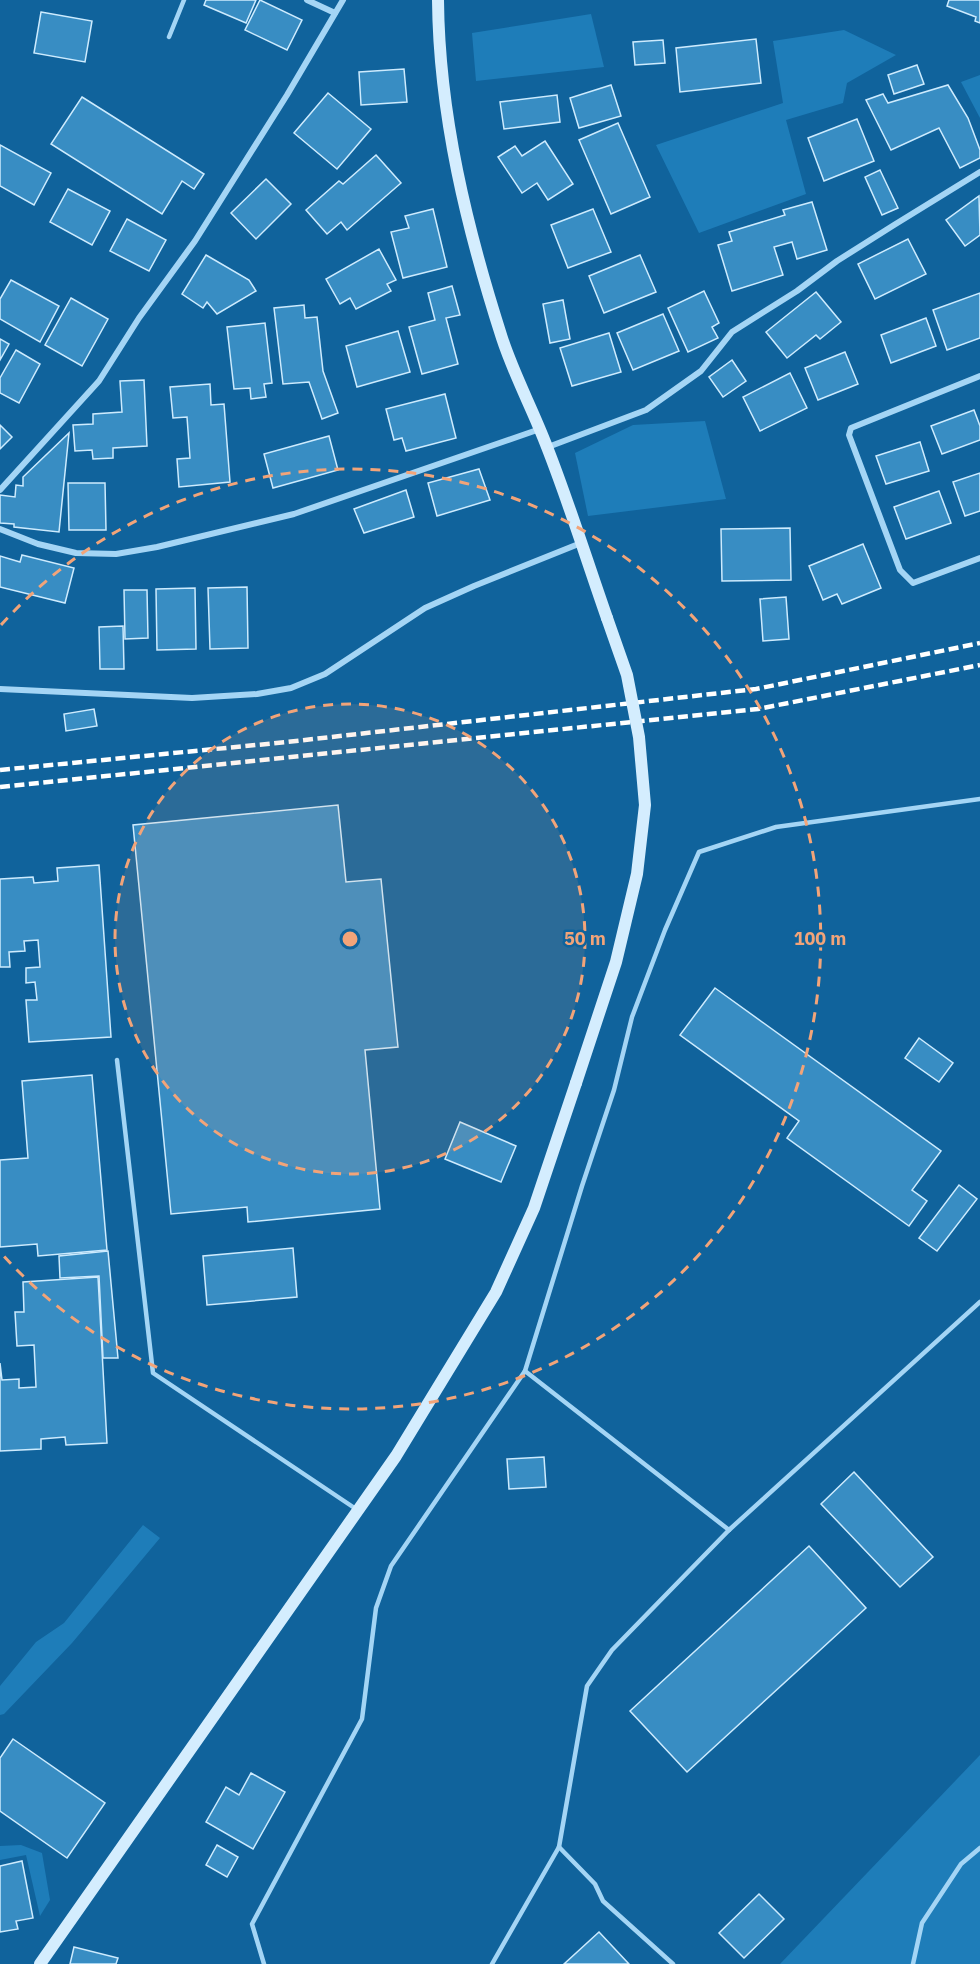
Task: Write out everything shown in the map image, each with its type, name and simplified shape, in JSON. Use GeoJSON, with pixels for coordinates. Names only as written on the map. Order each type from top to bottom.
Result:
{"type":"FeatureCollection","features":[{"type":"Feature","properties":{"kind":"street"},"geometry":{"type":"LineString","coordinates":[[306,0],[335,13]]}},
{"type":"Feature","properties":{"kind":"street"},"geometry":{"type":"LineString","coordinates":[[0,489],[99,381],[139,318],[195,241],[287,95],[343,0]]}},
{"type":"Feature","properties":{"kind":"street"},"geometry":{"type":"LineString","coordinates":[[40,1964],[396,1456],[496,1292],[534,1208],[616,962],[637,874],[645,805],[639,737],[627,675],[548,447],[502,340],[457,173],[445,101],[438,0]]}},
{"type":"Feature","properties":{"kind":"street"},"geometry":{"type":"LineString","coordinates":[[548,447],[645,410],[701,371],[732,332],[797,291],[837,261],[980,172]]}},
{"type":"Feature","properties":{"kind":"street"},"geometry":{"type":"LineString","coordinates":[[980,376],[851,428],[849,435],[900,570],[913,584],[980,558]]}},
{"type":"Feature","properties":{"kind":"street"},"geometry":{"type":"LineString","coordinates":[[0,529],[38,544],[76,553],[116,554],[157,548],[294,514],[540,429]]}},
{"type":"Feature","properties":{"kind":"street"},"geometry":{"type":"LineString","coordinates":[[0,689],[192,698],[257,694],[291,688],[326,674],[425,608],[474,585],[581,543]]}},
{"type":"Feature","properties":{"kind":"lane"},"geometry":{"type":"LineString","coordinates":[[169,37],[184,0]]}},
{"type":"Feature","properties":{"kind":"lane"},"geometry":{"type":"LineString","coordinates":[[264,1964],[252,1924],[362,1719],[376,1608],[391,1566],[525,1371],[614,1090],[632,1017],[665,930],[699,852],[776,827],[980,799]]}},
{"type":"Feature","properties":{"kind":"lane"},"geometry":{"type":"LineString","coordinates":[[117,1060],[153,1373],[358,1511]]}},
{"type":"Feature","properties":{"kind":"lane"},"geometry":{"type":"LineString","coordinates":[[492,1964],[559,1847],[587,1686],[612,1650],[729,1530],[980,1302]]}},
{"type":"Feature","properties":{"kind":"lane"},"geometry":{"type":"LineString","coordinates":[[525,1371],[729,1530]]}},
{"type":"Feature","properties":{"kind":"lane"},"geometry":{"type":"LineString","coordinates":[[559,1847],[595,1884],[603,1900],[673,1964]]}},
{"type":"Feature","properties":{"kind":"lane"},"geometry":{"type":"LineString","coordinates":[[913,1964],[922,1923],[961,1864],[980,1848]]}},
{"type":"Feature","properties":{"kind":"shaded area"},"geometry":{"type":"Polygon","coordinates":[[[591,14],[604,67],[476,81],[472,33],[591,14]]]}},
{"type":"Feature","properties":{"kind":"shaded area"},"geometry":{"type":"Polygon","coordinates":[[[844,30],[896,55],[847,83],[843,103],[786,120],[806,194],[699,233],[656,145],[783,103],[773,41],[844,30]]]}},
{"type":"Feature","properties":{"kind":"shaded area"},"geometry":{"type":"Polygon","coordinates":[[[980,75],[980,118],[961,82],[980,75]]]}},
{"type":"Feature","properties":{"kind":"shaded area"},"geometry":{"type":"Polygon","coordinates":[[[705,421],[726,499],[588,516],[575,453],[633,425],[705,421]]]}},
{"type":"Feature","properties":{"kind":"shaded area"},"geometry":{"type":"Polygon","coordinates":[[[143,1525],[160,1538],[72,1643],[4,1714],[0,1715],[0,1686],[36,1642],[64,1623],[143,1525]]]}},
{"type":"Feature","properties":{"kind":"shaded area"},"geometry":{"type":"Polygon","coordinates":[[[980,1755],[980,1964],[780,1964],[980,1755]]]}},
{"type":"Feature","properties":{"kind":"shaded area"},"geometry":{"type":"Polygon","coordinates":[[[21,1845],[42,1853],[50,1900],[40,1916],[26,1855],[0,1860],[0,1846],[21,1845]]]}},
{"type":"Feature","properties":{"kind":"building"},"geometry":{"type":"Polygon","coordinates":[[[206,0],[256,0],[246,23],[204,5],[206,0]]]}},
{"type":"Feature","properties":{"kind":"building"},"geometry":{"type":"Polygon","coordinates":[[[260,0],[302,20],[287,50],[245,30],[260,0]]]}},
{"type":"Feature","properties":{"kind":"building"},"geometry":{"type":"Polygon","coordinates":[[[949,0],[980,0],[980,23],[975,21],[976,17],[947,6],[949,0]]]}},
{"type":"Feature","properties":{"kind":"building"},"geometry":{"type":"Polygon","coordinates":[[[41,12],[92,21],[85,62],[34,53],[41,12]]]}},
{"type":"Feature","properties":{"kind":"building"},"geometry":{"type":"Polygon","coordinates":[[[756,39],[761,83],[680,92],[676,48],[756,39]]]}},
{"type":"Feature","properties":{"kind":"building"},"geometry":{"type":"Polygon","coordinates":[[[663,40],[665,63],[635,65],[633,42],[663,40]]]}},
{"type":"Feature","properties":{"kind":"building"},"geometry":{"type":"Polygon","coordinates":[[[917,65],[924,84],[894,94],[888,75],[917,65]]]}},
{"type":"Feature","properties":{"kind":"building"},"geometry":{"type":"Polygon","coordinates":[[[404,69],[407,102],[361,105],[359,72],[404,69]]]}},
{"type":"Feature","properties":{"kind":"building"},"geometry":{"type":"Polygon","coordinates":[[[611,85],[621,116],[579,128],[570,98],[611,85]]]}},
{"type":"Feature","properties":{"kind":"building"},"geometry":{"type":"Polygon","coordinates":[[[948,85],[968,118],[980,150],[980,158],[960,168],[939,128],[891,150],[866,100],[883,94],[888,103],[948,85]]]}},
{"type":"Feature","properties":{"kind":"building"},"geometry":{"type":"Polygon","coordinates":[[[328,93],[371,129],[337,169],[294,133],[328,93]]]}},
{"type":"Feature","properties":{"kind":"building"},"geometry":{"type":"Polygon","coordinates":[[[557,95],[560,122],[504,129],[500,102],[557,95]]]}},
{"type":"Feature","properties":{"kind":"building"},"geometry":{"type":"Polygon","coordinates":[[[82,97],[204,174],[194,189],[182,181],[162,214],[51,144],[82,97]]]}},
{"type":"Feature","properties":{"kind":"building"},"geometry":{"type":"Polygon","coordinates":[[[857,119],[874,161],[824,181],[808,138],[857,119]]]}},
{"type":"Feature","properties":{"kind":"building"},"geometry":{"type":"Polygon","coordinates":[[[618,123],[650,197],[611,214],[579,140],[618,123]]]}},
{"type":"Feature","properties":{"kind":"building"},"geometry":{"type":"Polygon","coordinates":[[[545,141],[573,184],[548,200],[537,183],[522,193],[498,157],[515,146],[522,156],[545,141]]]}},
{"type":"Feature","properties":{"kind":"building"},"geometry":{"type":"Polygon","coordinates":[[[0,145],[51,173],[34,205],[0,186],[0,145]]]}},
{"type":"Feature","properties":{"kind":"building"},"geometry":{"type":"Polygon","coordinates":[[[376,155],[401,183],[347,230],[341,222],[327,234],[306,210],[339,181],[343,184],[376,155]]]}},
{"type":"Feature","properties":{"kind":"building"},"geometry":{"type":"Polygon","coordinates":[[[880,170],[898,208],[882,215],[865,177],[880,170]]]}},
{"type":"Feature","properties":{"kind":"building"},"geometry":{"type":"Polygon","coordinates":[[[266,179],[291,204],[256,239],[231,213],[266,179]]]}},
{"type":"Feature","properties":{"kind":"building"},"geometry":{"type":"Polygon","coordinates":[[[68,189],[110,211],[92,245],[50,222],[68,189]]]}},
{"type":"Feature","properties":{"kind":"building"},"geometry":{"type":"Polygon","coordinates":[[[979,196],[980,235],[965,246],[946,220],[979,196]]]}},
{"type":"Feature","properties":{"kind":"building"},"geometry":{"type":"Polygon","coordinates":[[[812,202],[827,250],[797,259],[792,242],[774,247],[783,275],[732,291],[718,245],[732,241],[729,232],[785,215],[783,210],[812,202]]]}},
{"type":"Feature","properties":{"kind":"building"},"geometry":{"type":"Polygon","coordinates":[[[433,209],[447,267],[403,278],[391,232],[409,228],[405,216],[433,209]]]}},
{"type":"Feature","properties":{"kind":"building"},"geometry":{"type":"Polygon","coordinates":[[[593,209],[611,252],[568,268],[551,225],[593,209]]]}},
{"type":"Feature","properties":{"kind":"building"},"geometry":{"type":"Polygon","coordinates":[[[127,219],[166,240],[149,271],[110,251],[127,219]]]}},
{"type":"Feature","properties":{"kind":"building"},"geometry":{"type":"Polygon","coordinates":[[[908,239],[926,274],[875,299],[858,264],[908,239]]]}},
{"type":"Feature","properties":{"kind":"building"},"geometry":{"type":"Polygon","coordinates":[[[379,249],[396,280],[387,284],[391,291],[356,309],[350,298],[340,304],[326,279],[379,249]]]}},
{"type":"Feature","properties":{"kind":"building"},"geometry":{"type":"Polygon","coordinates":[[[206,255],[249,280],[256,291],[217,314],[207,302],[203,308],[182,294],[206,255]]]}},
{"type":"Feature","properties":{"kind":"building"},"geometry":{"type":"Polygon","coordinates":[[[640,255],[656,292],[604,313],[589,276],[640,255]]]}},
{"type":"Feature","properties":{"kind":"building"},"geometry":{"type":"Polygon","coordinates":[[[11,280],[59,306],[40,342],[0,319],[0,299],[11,280]]]}},
{"type":"Feature","properties":{"kind":"building"},"geometry":{"type":"Polygon","coordinates":[[[452,286],[460,315],[446,318],[458,364],[422,374],[409,327],[435,320],[428,293],[452,286]]]}},
{"type":"Feature","properties":{"kind":"building"},"geometry":{"type":"Polygon","coordinates":[[[704,291],[719,323],[712,327],[718,338],[688,352],[668,308],[704,291]]]}},
{"type":"Feature","properties":{"kind":"building"},"geometry":{"type":"Polygon","coordinates":[[[816,292],[841,322],[820,339],[816,335],[787,358],[766,332],[816,292]]]}},
{"type":"Feature","properties":{"kind":"building"},"geometry":{"type":"Polygon","coordinates":[[[980,293],[980,338],[947,350],[933,310],[980,293]]]}},
{"type":"Feature","properties":{"kind":"building"},"geometry":{"type":"Polygon","coordinates":[[[71,298],[108,319],[82,366],[45,345],[71,298]]]}},
{"type":"Feature","properties":{"kind":"building"},"geometry":{"type":"Polygon","coordinates":[[[563,300],[570,339],[550,343],[543,304],[563,300]]]}},
{"type":"Feature","properties":{"kind":"building"},"geometry":{"type":"Polygon","coordinates":[[[304,305],[305,318],[317,317],[323,371],[338,413],[322,419],[309,382],[283,384],[274,308],[304,305]]]}},
{"type":"Feature","properties":{"kind":"building"},"geometry":{"type":"Polygon","coordinates":[[[663,314],[679,351],[633,370],[617,333],[663,314]]]}},
{"type":"Feature","properties":{"kind":"building"},"geometry":{"type":"Polygon","coordinates":[[[926,318],[936,346],[891,363],[881,335],[926,318]]]}},
{"type":"Feature","properties":{"kind":"building"},"geometry":{"type":"Polygon","coordinates":[[[265,323],[272,383],[264,384],[266,397],[251,399],[250,388],[234,389],[227,327],[265,323]]]}},
{"type":"Feature","properties":{"kind":"building"},"geometry":{"type":"Polygon","coordinates":[[[398,331],[410,372],[357,387],[346,346],[398,331]]]}},
{"type":"Feature","properties":{"kind":"building"},"geometry":{"type":"Polygon","coordinates":[[[609,333],[621,372],[572,386],[560,348],[609,333]]]}},
{"type":"Feature","properties":{"kind":"building"},"geometry":{"type":"Polygon","coordinates":[[[0,339],[9,344],[0,360],[0,339]]]}},
{"type":"Feature","properties":{"kind":"building"},"geometry":{"type":"Polygon","coordinates":[[[16,350],[40,364],[19,403],[0,393],[0,378],[16,350]]]}},
{"type":"Feature","properties":{"kind":"building"},"geometry":{"type":"Polygon","coordinates":[[[845,352],[858,384],[818,400],[805,368],[845,352]]]}},
{"type":"Feature","properties":{"kind":"building"},"geometry":{"type":"Polygon","coordinates":[[[732,360],[746,381],[723,397],[709,377],[732,360]]]}},
{"type":"Feature","properties":{"kind":"building"},"geometry":{"type":"Polygon","coordinates":[[[790,373],[807,408],[760,431],[743,397],[790,373]]]}},
{"type":"Feature","properties":{"kind":"building"},"geometry":{"type":"Polygon","coordinates":[[[144,380],[147,446],[113,448],[113,458],[93,459],[92,450],[75,451],[73,425],[93,424],[93,414],[122,412],[120,381],[144,380]]]}},
{"type":"Feature","properties":{"kind":"building"},"geometry":{"type":"Polygon","coordinates":[[[210,384],[211,405],[224,404],[230,482],[179,487],[177,459],[190,458],[187,417],[173,418],[170,387],[210,384]]]}},
{"type":"Feature","properties":{"kind":"building"},"geometry":{"type":"Polygon","coordinates":[[[445,394],[456,438],[406,451],[402,438],[394,440],[386,409],[445,394]]]}},
{"type":"Feature","properties":{"kind":"building"},"geometry":{"type":"Polygon","coordinates":[[[974,410],[980,426],[980,440],[942,454],[931,426],[974,410]]]}},
{"type":"Feature","properties":{"kind":"building"},"geometry":{"type":"Polygon","coordinates":[[[0,425],[12,437],[0,449],[0,425]]]}},
{"type":"Feature","properties":{"kind":"building"},"geometry":{"type":"Polygon","coordinates":[[[69,433],[59,532],[14,527],[14,524],[0,523],[0,495],[15,497],[16,485],[23,486],[23,477],[69,433]]]}},
{"type":"Feature","properties":{"kind":"building"},"geometry":{"type":"Polygon","coordinates":[[[329,436],[338,470],[273,488],[264,454],[329,436]]]}},
{"type":"Feature","properties":{"kind":"building"},"geometry":{"type":"Polygon","coordinates":[[[920,442],[929,471],[886,484],[876,456],[920,442]]]}},
{"type":"Feature","properties":{"kind":"building"},"geometry":{"type":"Polygon","coordinates":[[[479,469],[490,500],[437,516],[428,483],[479,469]]]}},
{"type":"Feature","properties":{"kind":"building"},"geometry":{"type":"Polygon","coordinates":[[[980,473],[980,511],[965,516],[953,482],[980,473]]]}},
{"type":"Feature","properties":{"kind":"building"},"geometry":{"type":"Polygon","coordinates":[[[68,483],[105,483],[106,530],[69,530],[68,483]]]}},
{"type":"Feature","properties":{"kind":"building"},"geometry":{"type":"Polygon","coordinates":[[[406,490],[414,517],[364,533],[354,509],[406,490]]]}},
{"type":"Feature","properties":{"kind":"building"},"geometry":{"type":"Polygon","coordinates":[[[939,491],[951,523],[906,539],[894,507],[939,491]]]}},
{"type":"Feature","properties":{"kind":"building"},"geometry":{"type":"Polygon","coordinates":[[[790,528],[791,580],[722,581],[721,529],[790,528]]]}},
{"type":"Feature","properties":{"kind":"building"},"geometry":{"type":"Polygon","coordinates":[[[863,544],[881,588],[842,604],[837,594],[823,600],[809,566],[863,544]]]}},
{"type":"Feature","properties":{"kind":"building"},"geometry":{"type":"Polygon","coordinates":[[[22,555],[74,568],[65,603],[0,587],[0,556],[20,562],[22,555]]]}},
{"type":"Feature","properties":{"kind":"building"},"geometry":{"type":"Polygon","coordinates":[[[247,587],[248,648],[210,649],[208,588],[247,587]]]}},
{"type":"Feature","properties":{"kind":"building"},"geometry":{"type":"Polygon","coordinates":[[[195,588],[196,649],[157,650],[156,589],[195,588]]]}},
{"type":"Feature","properties":{"kind":"building"},"geometry":{"type":"Polygon","coordinates":[[[124,590],[147,590],[148,638],[125,639],[124,590]]]}},
{"type":"Feature","properties":{"kind":"building"},"geometry":{"type":"Polygon","coordinates":[[[786,597],[789,639],[763,641],[760,599],[786,597]]]}},
{"type":"Feature","properties":{"kind":"building"},"geometry":{"type":"Polygon","coordinates":[[[123,626],[124,669],[100,669],[99,627],[123,626]]]}},
{"type":"Feature","properties":{"kind":"building"},"geometry":{"type":"Polygon","coordinates":[[[94,709],[97,726],[66,731],[64,714],[94,709]]]}},
{"type":"Feature","properties":{"kind":"building"},"geometry":{"type":"Polygon","coordinates":[[[338,805],[346,882],[381,879],[398,1047],[365,1050],[380,1209],[248,1222],[247,1207],[171,1214],[133,825],[338,805]]]}},
{"type":"Feature","properties":{"kind":"building"},"geometry":{"type":"Polygon","coordinates":[[[99,865],[111,1037],[29,1042],[26,1000],[37,1000],[35,982],[26,983],[26,968],[40,967],[38,940],[24,941],[25,951],[9,952],[10,967],[0,967],[0,879],[33,877],[34,883],[58,881],[57,868],[99,865]]]}},
{"type":"Feature","properties":{"kind":"building"},"geometry":{"type":"Polygon","coordinates":[[[715,988],[941,1151],[912,1190],[927,1201],[909,1226],[787,1138],[799,1121],[680,1035],[715,988]]]}},
{"type":"Feature","properties":{"kind":"building"},"geometry":{"type":"Polygon","coordinates":[[[919,1038],[953,1063],[939,1082],[905,1058],[919,1038]]]}},
{"type":"Feature","properties":{"kind":"building"},"geometry":{"type":"Polygon","coordinates":[[[92,1075],[107,1250],[38,1256],[37,1244],[0,1247],[0,1160],[28,1158],[22,1081],[92,1075]]]}},
{"type":"Feature","properties":{"kind":"building"},"geometry":{"type":"Polygon","coordinates":[[[460,1122],[516,1146],[501,1182],[445,1159],[460,1122]]]}},
{"type":"Feature","properties":{"kind":"building"},"geometry":{"type":"Polygon","coordinates":[[[959,1185],[977,1199],[937,1251],[919,1238],[959,1185]]]}},
{"type":"Feature","properties":{"kind":"building"},"geometry":{"type":"Polygon","coordinates":[[[293,1248],[297,1297],[207,1305],[203,1256],[293,1248]]]}},
{"type":"Feature","properties":{"kind":"building"},"geometry":{"type":"Polygon","coordinates":[[[108,1251],[118,1358],[103,1358],[99,1276],[60,1278],[59,1256],[108,1251]]]}},
{"type":"Feature","properties":{"kind":"building"},"geometry":{"type":"Polygon","coordinates":[[[98,1277],[107,1443],[66,1445],[65,1437],[41,1439],[41,1449],[0,1451],[0,1363],[2,1380],[19,1379],[19,1388],[36,1387],[34,1345],[17,1346],[15,1312],[24,1312],[23,1282],[98,1277]]]}},
{"type":"Feature","properties":{"kind":"building"},"geometry":{"type":"Polygon","coordinates":[[[544,1457],[546,1487],[509,1489],[507,1459],[544,1457]]]}},
{"type":"Feature","properties":{"kind":"building"},"geometry":{"type":"Polygon","coordinates":[[[854,1472],[933,1557],[900,1587],[821,1504],[854,1472]]]}},
{"type":"Feature","properties":{"kind":"building"},"geometry":{"type":"Polygon","coordinates":[[[809,1546],[866,1608],[687,1772],[630,1711],[809,1546]]]}},
{"type":"Feature","properties":{"kind":"building"},"geometry":{"type":"Polygon","coordinates":[[[13,1739],[105,1803],[67,1858],[0,1811],[0,1758],[13,1739]]]}},
{"type":"Feature","properties":{"kind":"building"},"geometry":{"type":"Polygon","coordinates":[[[251,1773],[285,1792],[253,1849],[206,1822],[226,1787],[239,1795],[251,1773]]]}},
{"type":"Feature","properties":{"kind":"building"},"geometry":{"type":"Polygon","coordinates":[[[217,1845],[238,1857],[227,1877],[206,1865],[217,1845]]]}},
{"type":"Feature","properties":{"kind":"building"},"geometry":{"type":"Polygon","coordinates":[[[22,1861],[33,1918],[16,1921],[18,1929],[0,1932],[0,1866],[22,1861]]]}},
{"type":"Feature","properties":{"kind":"building"},"geometry":{"type":"Polygon","coordinates":[[[759,1894],[784,1919],[744,1958],[719,1933],[759,1894]]]}},
{"type":"Feature","properties":{"kind":"building"},"geometry":{"type":"Polygon","coordinates":[[[599,1932],[629,1964],[564,1964],[599,1932]]]}},
{"type":"Feature","properties":{"kind":"building"},"geometry":{"type":"Polygon","coordinates":[[[74,1947],[118,1958],[116,1964],[70,1964],[74,1947]]]}},
{"type":"Feature","properties":{"kind":"railway"},"geometry":{"type":"LineString","coordinates":[[0,770],[287,742],[756,689],[980,643]]}},
{"type":"Feature","properties":{"kind":"railway"},"geometry":{"type":"LineString","coordinates":[[0,787],[758,709],[980,665]]}}]}
